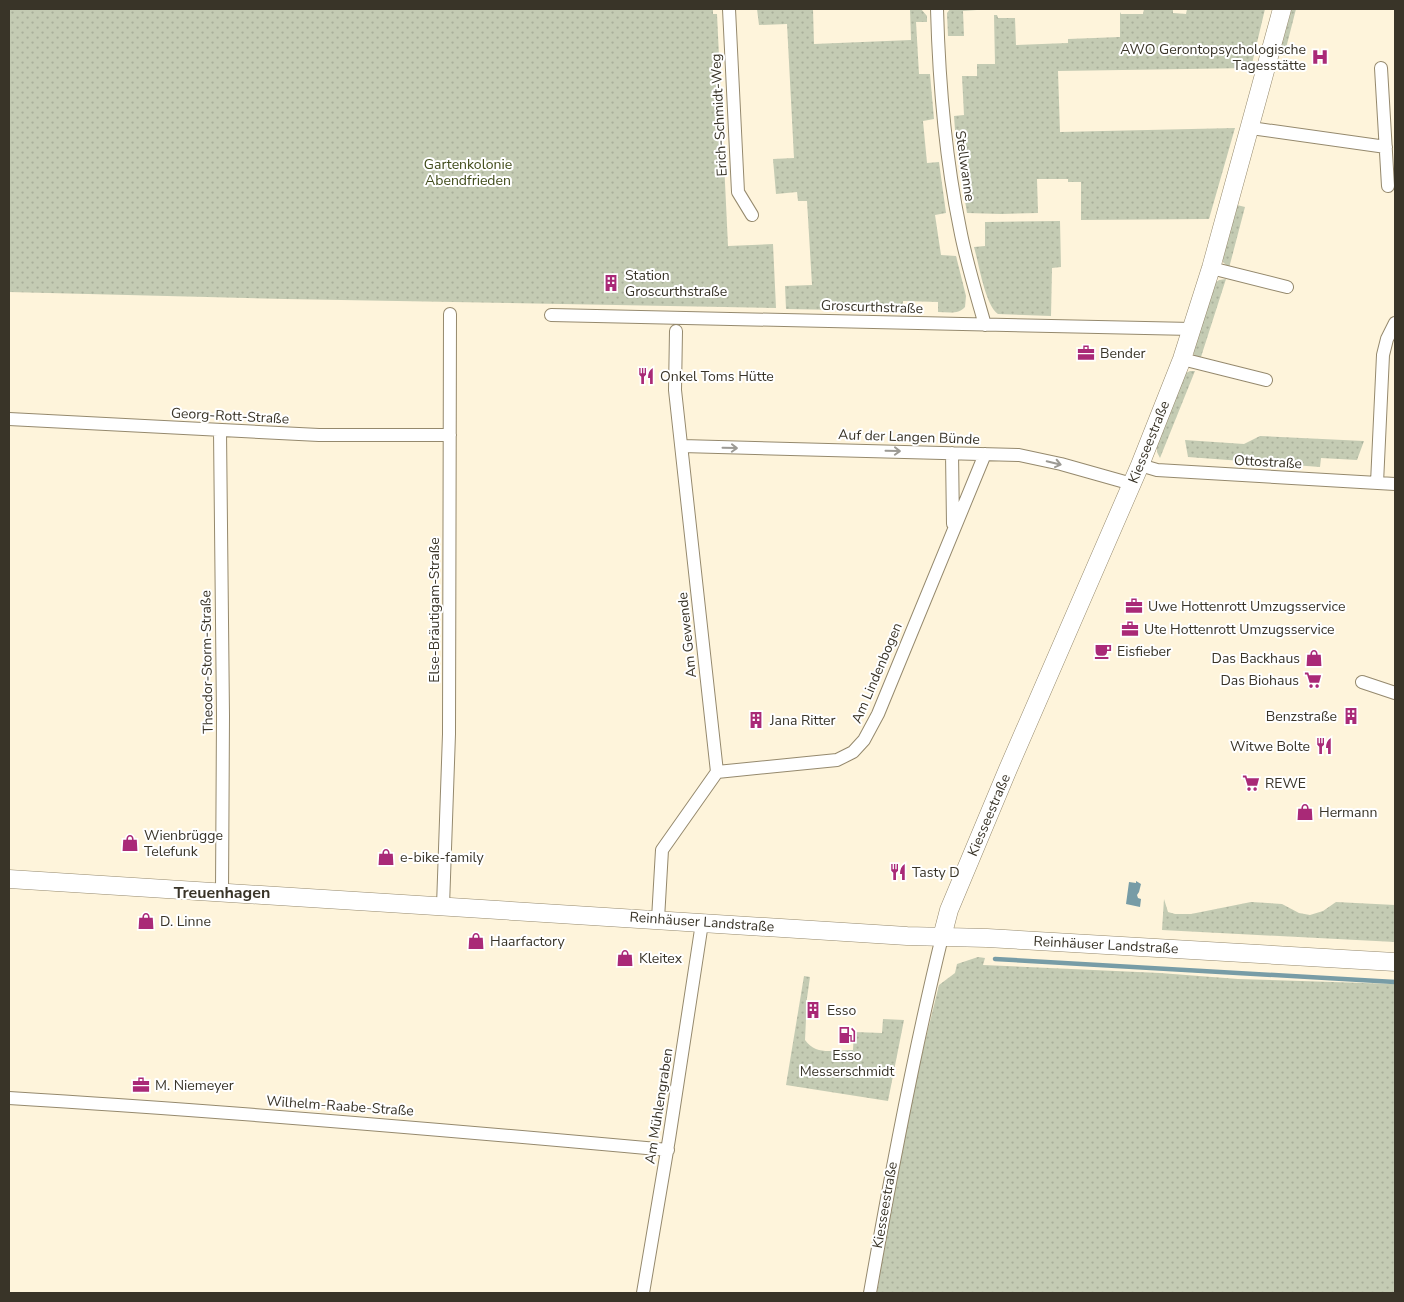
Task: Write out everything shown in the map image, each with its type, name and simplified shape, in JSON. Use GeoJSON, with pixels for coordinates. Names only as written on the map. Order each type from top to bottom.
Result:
{"type":"FeatureCollection","features":[{"type":"Feature","properties":{"kind":"main road","name":"Kiesseestraße"},"geometry":{"type":"LineString","coordinates":[[942,937],[949,910],[1132,484],[1182,359],[1211,268],[1251,128],[1282,9]]}},
{"type":"Feature","properties":{"kind":"main road","name":"Reinhäuser Landstraße"},"geometry":{"type":"LineString","coordinates":[[9,879],[702,923],[1395,962]]}},
{"type":"Feature","properties":{"kind":"street","name":"Erich-Schmidt-Weg"},"geometry":{"type":"LineString","coordinates":[[729,9],[738,192],[752,215]]}},
{"type":"Feature","properties":{"kind":"street","name":"Stellwanne"},"geometry":{"type":"LineString","coordinates":[[937,9],[941,87],[948,164],[960,231],[985,325]]}},
{"type":"Feature","properties":{"kind":"street"},"geometry":{"type":"LineString","coordinates":[[1381,68],[1388,186]]}},
{"type":"Feature","properties":{"kind":"street"},"geometry":{"type":"LineString","coordinates":[[1251,128],[1386,147]]}},
{"type":"Feature","properties":{"kind":"street"},"geometry":{"type":"LineString","coordinates":[[1211,268],[1286,287]]}},
{"type":"Feature","properties":{"kind":"street","name":"Else-Bräutigam-Straße"},"geometry":{"type":"LineString","coordinates":[[443,906],[449,734],[450,314]]}},
{"type":"Feature","properties":{"kind":"street","name":"Groscurthstraße"},"geometry":{"type":"LineString","coordinates":[[551,315],[1192,329]]}},
{"type":"Feature","properties":{"kind":"street"},"geometry":{"type":"LineString","coordinates":[[1378,483],[1383,355],[1387,339],[1395,323]]}},
{"type":"Feature","properties":{"kind":"street","name":"Am Gewende"},"geometry":{"type":"LineString","coordinates":[[676,331],[675,390],[717,772]]}},
{"type":"Feature","properties":{"kind":"street"},"geometry":{"type":"LineString","coordinates":[[1182,359],[1266,380]]}},
{"type":"Feature","properties":{"kind":"street","name":"Georg-Rott-Straße"},"geometry":{"type":"LineString","coordinates":[[9,419],[333,436],[450,435]]}},
{"type":"Feature","properties":{"kind":"street","name":"Theodor-Storm-Straße"},"geometry":{"type":"LineString","coordinates":[[220,431],[223,716],[222,893]]}},
{"type":"Feature","properties":{"kind":"street","name":"Auf der Langen Bünde"},"geometry":{"type":"LineString","coordinates":[[682,446],[1019,455],[1061,464],[1132,484]]}},
{"type":"Feature","properties":{"kind":"street","name":"Am Lindenbogen"},"geometry":{"type":"LineString","coordinates":[[952,453],[954,529]]}},
{"type":"Feature","properties":{"kind":"street","name":"Am Lindenbogen"},"geometry":{"type":"LineString","coordinates":[[717,772],[837,760],[853,752],[864,740],[878,714],[985,454]]}},
{"type":"Feature","properties":{"kind":"street","name":"Ottostraße"},"geometry":{"type":"LineString","coordinates":[[1140,465],[1157,470],[1395,484]]}},
{"type":"Feature","properties":{"kind":"street"},"geometry":{"type":"LineString","coordinates":[[1362,682],[1395,693]]}},
{"type":"Feature","properties":{"kind":"street"},"geometry":{"type":"LineString","coordinates":[[658,919],[662,850],[717,772]]}},
{"type":"Feature","properties":{"kind":"street","name":"Am Mühlengraben"},"geometry":{"type":"LineString","coordinates":[[643,1293],[668,1150],[702,923]]}},
{"type":"Feature","properties":{"kind":"street","name":"Kiesseestraße"},"geometry":{"type":"LineString","coordinates":[[870,1293],[902,1111],[942,937]]}},
{"type":"Feature","properties":{"kind":"street","name":"Wilhelm-Raabe-Straße"},"geometry":{"type":"LineString","coordinates":[[9,1098],[419,1127],[668,1150]]}},
{"type":"Feature","properties":{"kind":"green space","name":"Gartenkolonie Abendfrieden"},"geometry":{"type":"Polygon","coordinates":[[[9,9],[713,9],[713,14],[717,14],[728,246],[773,244],[776,308],[9,292],[9,9]]]}},
{"type":"Feature","properties":{"kind":"green space"},"geometry":{"type":"Polygon","coordinates":[[[757,9],[813,9],[814,44],[911,40],[910,9],[921,9],[927,16],[927,22],[916,22],[919,74],[930,74],[934,119],[923,121],[927,163],[939,162],[946,213],[935,215],[941,255],[956,256],[966,296],[965,307],[962,310],[938,312],[938,302],[903,301],[902,311],[786,309],[785,286],[812,285],[807,201],[798,201],[797,192],[776,194],[773,159],[794,158],[787,24],[759,25],[757,9]]]}},
{"type":"Feature","properties":{"kind":"green space"},"geometry":{"type":"Polygon","coordinates":[[[950,9],[977,9],[963,11],[964,36],[948,36],[947,13],[950,9]]]}},
{"type":"Feature","properties":{"kind":"green space"},"geometry":{"type":"Polygon","coordinates":[[[1144,9],[1173,9],[1173,13],[1186,14],[1187,9],[1265,9],[1251,68],[1058,71],[1060,132],[1235,128],[1209,219],[1081,220],[1081,182],[1068,182],[1068,179],[1037,179],[1038,213],[967,213],[956,144],[954,116],[964,115],[962,76],[977,76],[977,64],[995,64],[994,15],[997,15],[998,18],[1015,18],[1016,45],[1068,43],[1068,39],[1120,37],[1120,12],[1121,14],[1143,14],[1144,9]]]}},
{"type":"Feature","properties":{"kind":"green space"},"geometry":{"type":"Polygon","coordinates":[[[1291,9],[1296,9],[1284,56],[1280,50],[1291,9]]]}},
{"type":"Feature","properties":{"kind":"green space"},"geometry":{"type":"Polygon","coordinates":[[[1237,205],[1245,207],[1229,268],[1223,262],[1222,257],[1237,205]]]}},
{"type":"Feature","properties":{"kind":"green space"},"geometry":{"type":"Polygon","coordinates":[[[1060,221],[1061,267],[1052,268],[1051,316],[998,314],[989,302],[974,247],[985,246],[985,222],[1060,221]]]}},
{"type":"Feature","properties":{"kind":"green space"},"geometry":{"type":"Polygon","coordinates":[[[1226,279],[1200,360],[1195,357],[1193,351],[1215,283],[1226,279]]]}},
{"type":"Feature","properties":{"kind":"green space"},"geometry":{"type":"Polygon","coordinates":[[[1195,371],[1160,458],[1157,452],[1157,443],[1186,373],[1195,371]]]}},
{"type":"Feature","properties":{"kind":"green space"},"geometry":{"type":"Polygon","coordinates":[[[1260,436],[1364,441],[1357,460],[1321,458],[1320,467],[1188,457],[1185,440],[1244,444],[1260,436]]]}},
{"type":"Feature","properties":{"kind":"green space"},"geometry":{"type":"Polygon","coordinates":[[[1164,899],[1168,912],[1175,914],[1191,914],[1251,902],[1282,904],[1299,913],[1310,915],[1323,911],[1336,902],[1395,905],[1395,942],[1162,930],[1164,899]]]}},
{"type":"Feature","properties":{"kind":"green space"},"geometry":{"type":"Polygon","coordinates":[[[978,957],[985,958],[983,965],[1160,973],[1238,979],[1395,984],[1395,1293],[877,1293],[896,1174],[919,1066],[939,985],[955,973],[957,964],[978,957]]]}},
{"type":"Feature","properties":{"kind":"green space"},"geometry":{"type":"Polygon","coordinates":[[[804,976],[810,977],[805,1040],[815,1049],[827,1051],[853,1050],[854,1032],[882,1033],[883,1019],[904,1020],[888,1101],[786,1085],[804,976]]]}},
{"type":"Feature","properties":{"kind":"water"},"geometry":{"type":"Polygon","coordinates":[[[1136,881],[1141,884],[1137,895],[1141,899],[1140,907],[1126,904],[1129,882],[1136,883],[1136,881]]]}},
{"type":"Feature","properties":{"kind":"waterway"},"geometry":{"type":"LineString","coordinates":[[995,959],[1395,982]]}},
{"type":"Feature","properties":{"kind":"place","name":"AWO Gerontopsychologische Tagesstätte"},"geometry":{"type":"Point","coordinates":[1320,57]}},
{"type":"Feature","properties":{"kind":"place","name":"Station Groscurthstraße"},"geometry":{"type":"Point","coordinates":[611,283]}},
{"type":"Feature","properties":{"kind":"place","name":"Bender"},"geometry":{"type":"Point","coordinates":[1086,353]}},
{"type":"Feature","properties":{"kind":"place","name":"Onkel Toms Hütte"},"geometry":{"type":"Point","coordinates":[646,376]}},
{"type":"Feature","properties":{"kind":"place","name":"Uwe Hottenrott Umzugsservice"},"geometry":{"type":"Point","coordinates":[1134,606]}},
{"type":"Feature","properties":{"kind":"place","name":"Ute Hottenrott Umzugsservice"},"geometry":{"type":"Point","coordinates":[1130,629]}},
{"type":"Feature","properties":{"kind":"place","name":"Eisfieber"},"geometry":{"type":"Point","coordinates":[1103,651]}},
{"type":"Feature","properties":{"kind":"place","name":"Das Backhaus"},"geometry":{"type":"Point","coordinates":[1314,658]}},
{"type":"Feature","properties":{"kind":"place","name":"Das Biohaus"},"geometry":{"type":"Point","coordinates":[1313,680]}},
{"type":"Feature","properties":{"kind":"place","name":"Benzstraße"},"geometry":{"type":"Point","coordinates":[1351,716]}},
{"type":"Feature","properties":{"kind":"place","name":"Jana Ritter"},"geometry":{"type":"Point","coordinates":[756,720]}},
{"type":"Feature","properties":{"kind":"place","name":"Witwe Bolte"},"geometry":{"type":"Point","coordinates":[1324,746]}},
{"type":"Feature","properties":{"kind":"place","name":"REWE"},"geometry":{"type":"Point","coordinates":[1251,783]}},
{"type":"Feature","properties":{"kind":"place","name":"Hermann"},"geometry":{"type":"Point","coordinates":[1305,812]}},
{"type":"Feature","properties":{"kind":"place","name":"Wienbrügge Telefunk"},"geometry":{"type":"Point","coordinates":[130,843]}},
{"type":"Feature","properties":{"kind":"place","name":"e-bike-family"},"geometry":{"type":"Point","coordinates":[386,857]}},
{"type":"Feature","properties":{"kind":"place","name":"Tasty D"},"geometry":{"type":"Point","coordinates":[898,872]}},
{"type":"Feature","properties":{"kind":"place","name":"D. Linne"},"geometry":{"type":"Point","coordinates":[146,921]}},
{"type":"Feature","properties":{"kind":"place","name":"Haarfactory"},"geometry":{"type":"Point","coordinates":[476,941]}},
{"type":"Feature","properties":{"kind":"place","name":"Kleitex"},"geometry":{"type":"Point","coordinates":[625,958]}},
{"type":"Feature","properties":{"kind":"place","name":"Esso"},"geometry":{"type":"Point","coordinates":[813,1010]}},
{"type":"Feature","properties":{"kind":"place","name":"Esso Messerschmidt"},"geometry":{"type":"Point","coordinates":[847,1035]}},
{"type":"Feature","properties":{"kind":"place","name":"M. Niemeyer"},"geometry":{"type":"Point","coordinates":[141,1085]}},
{"type":"Feature","properties":{"kind":"district","name":"Treuenhagen"},"geometry":{"type":"Point","coordinates":[222,893]}}]}
